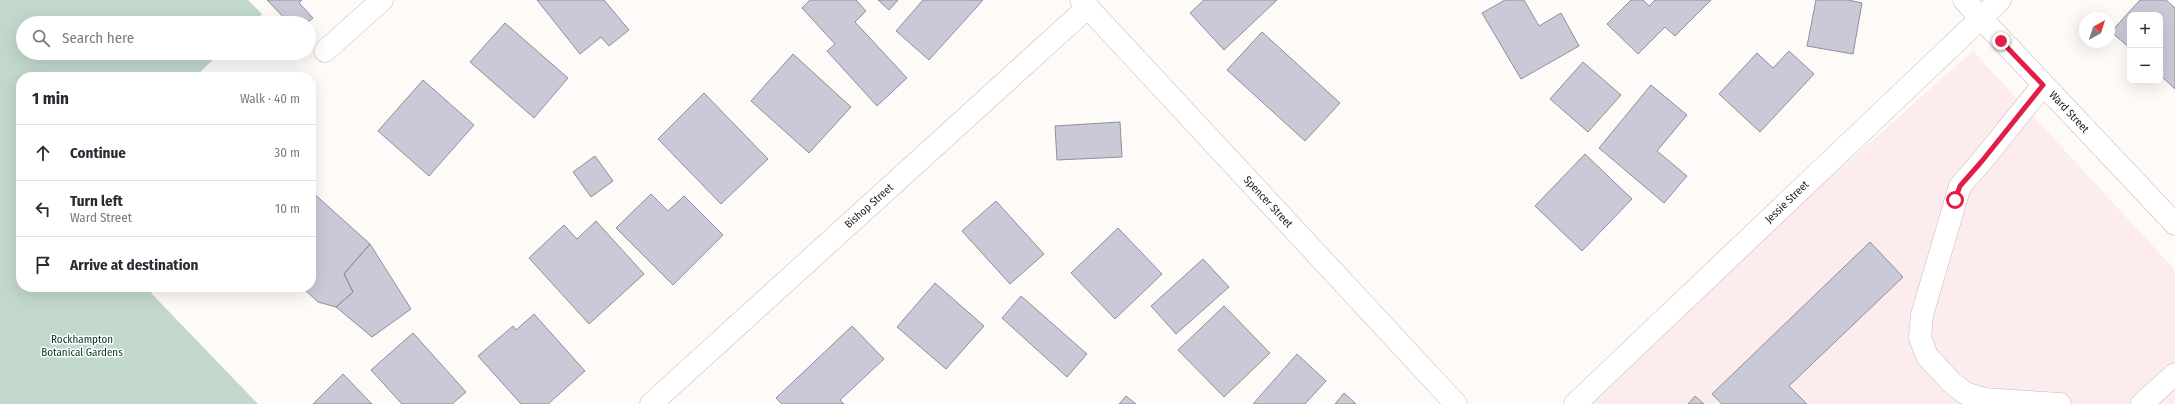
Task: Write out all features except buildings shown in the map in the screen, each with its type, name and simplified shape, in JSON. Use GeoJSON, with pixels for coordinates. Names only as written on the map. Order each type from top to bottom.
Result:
{"type":"FeatureCollection","features":[{"type":"Feature","properties":{"kind":"street"},"geometry":{"type":"LineString","coordinates":[[325,51],[382,0]]}},
{"type":"Feature","properties":{"kind":"street","name":"Ward Street"},"geometry":{"type":"LineString","coordinates":[[1964,0],[1980,19],[2175,224]]}},
{"type":"Feature","properties":{"kind":"street","name":"Jessie Street"},"geometry":{"type":"LineString","coordinates":[[1574,404],[2000,0]]}},
{"type":"Feature","properties":{"kind":"street","name":"Bishop Street"},"geometry":{"type":"LineString","coordinates":[[651,404],[1084,4]]}},
{"type":"Feature","properties":{"kind":"street","name":"Spencer Street"},"geometry":{"type":"LineString","coordinates":[[1084,4],[1456,404]]}},
{"type":"Feature","properties":{"kind":"street"},"geometry":{"type":"LineString","coordinates":[[2043,85],[1960,186],[1922,315],[1920,338],[1927,356],[1952,383],[1965,393],[1984,399],[2060,404]]}},
{"type":"Feature","properties":{"kind":"street"},"geometry":{"type":"LineString","coordinates":[[2142,404],[2175,374]]}},
{"type":"Feature","properties":{"kind":"shaded area"},"geometry":{"type":"Polygon","coordinates":[[[1973,51],[2175,270],[2175,404],[1575,404],[1973,51]]]}},
{"type":"Feature","properties":{"kind":"green space","name":"Rockhampton Botanical Gardens"},"geometry":{"type":"Polygon","coordinates":[[[0,0],[248,0],[262,14],[260,16],[16,16],[16,60],[213,60],[200,72],[16,72],[16,292],[152,292],[151,293],[258,404],[0,404],[0,0]]]}},
{"type":"Feature","properties":{"kind":"route"},"geometry":{"type":"LineString","coordinates":[[1955,200],[1960,186],[2043,85],[2001,41]]}}]}
